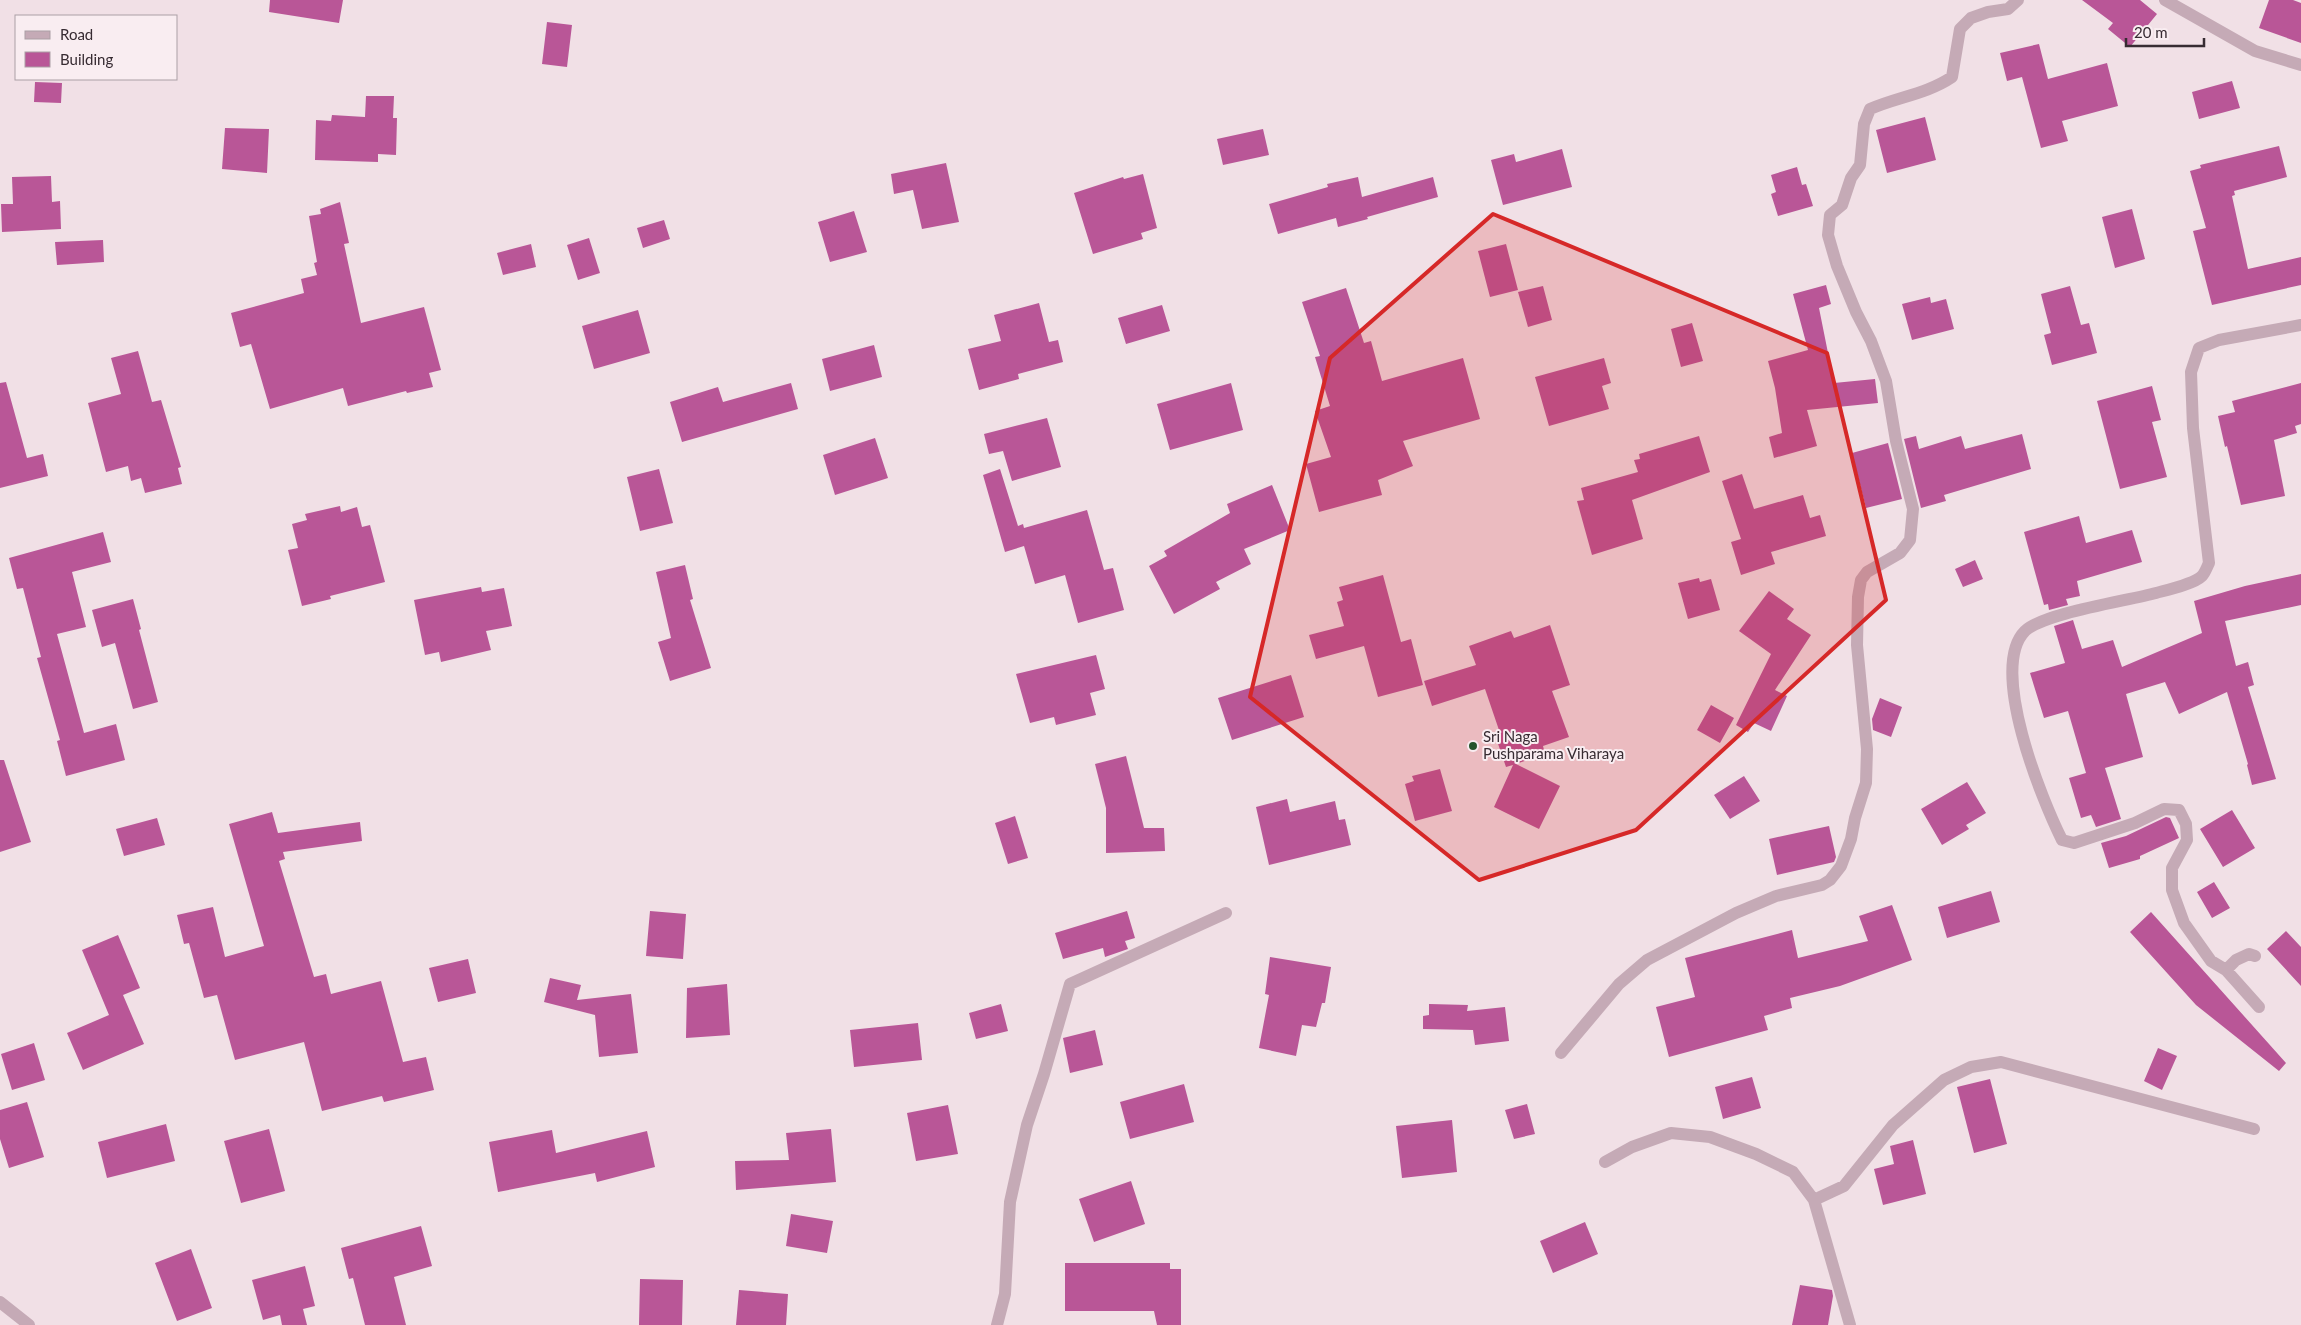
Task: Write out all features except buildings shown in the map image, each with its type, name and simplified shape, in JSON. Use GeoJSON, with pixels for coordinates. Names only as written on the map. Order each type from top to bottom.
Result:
{"type":"FeatureCollection","features":[{"type":"Feature","properties":{"kind":"street"},"geometry":{"type":"LineString","coordinates":[[1561,1053],[1619,984],[1647,960],[1736,913],[1776,896],[1822,885],[1830,880],[1840,866],[1851,839],[1855,818],[1866,783],[1867,749],[1857,645],[1858,597],[1861,580],[1868,572],[1900,553],[1910,540],[1913,509],[1896,440],[1886,382],[1871,341],[1856,312],[1837,266],[1828,235],[1830,215],[1842,204],[1851,178],[1860,165],[1864,124],[1870,110],[1883,103],[1924,92],[1952,77],[1960,29],[1971,18],[1988,12],[2008,9],[2018,0]]}},
{"type":"Feature","properties":{"kind":"street"},"geometry":{"type":"LineString","coordinates":[[2165,0],[2255,51],[2301,65]]}},
{"type":"Feature","properties":{"kind":"street"},"geometry":{"type":"LineString","coordinates":[[2259,1006],[2226,970],[2211,961],[2184,923],[2172,890],[2172,868],[2187,840],[2186,824],[2179,810],[2164,809],[2136,822],[2074,844],[2062,840],[2054,824],[2024,744],[2012,686],[2014,650],[2025,631],[2047,619],[2175,588],[2201,577],[2209,563],[2193,428],[2191,372],[2199,348],[2218,340],[2301,325]]}},
{"type":"Feature","properties":{"kind":"street"},"geometry":{"type":"LineString","coordinates":[[996,1325],[1005,1294],[1010,1202],[1026,1125],[1044,1074],[1070,984],[1226,913]]}},
{"type":"Feature","properties":{"kind":"street"},"geometry":{"type":"LineString","coordinates":[[2226,970],[2236,960],[2249,954],[2255,956]]}},
{"type":"Feature","properties":{"kind":"street"},"geometry":{"type":"LineString","coordinates":[[1814,1200],[1844,1186],[1893,1125],[1944,1080],[1971,1067],[2000,1062],[2254,1129]]}},
{"type":"Feature","properties":{"kind":"street"},"geometry":{"type":"LineString","coordinates":[[1605,1162],[1632,1147],[1670,1133],[1710,1137],[1756,1154],[1793,1172],[1814,1200],[1850,1325]]}},
{"type":"Feature","properties":{"kind":"street"},"geometry":{"type":"LineString","coordinates":[[0,1302],[29,1325]]}},
{"type":"Feature","properties":{"kind":"highlighted area"},"geometry":{"type":"Polygon","coordinates":[[[1493,214],[1827,353],[1886,600],[1636,830],[1479,880],[1250,697],[1330,358],[1493,214]]]}},
{"type":"Feature","properties":{"kind":"place","name":"Sri Naga Pushparama Viharaya"},"geometry":{"type":"Point","coordinates":[1473,746]}}]}
